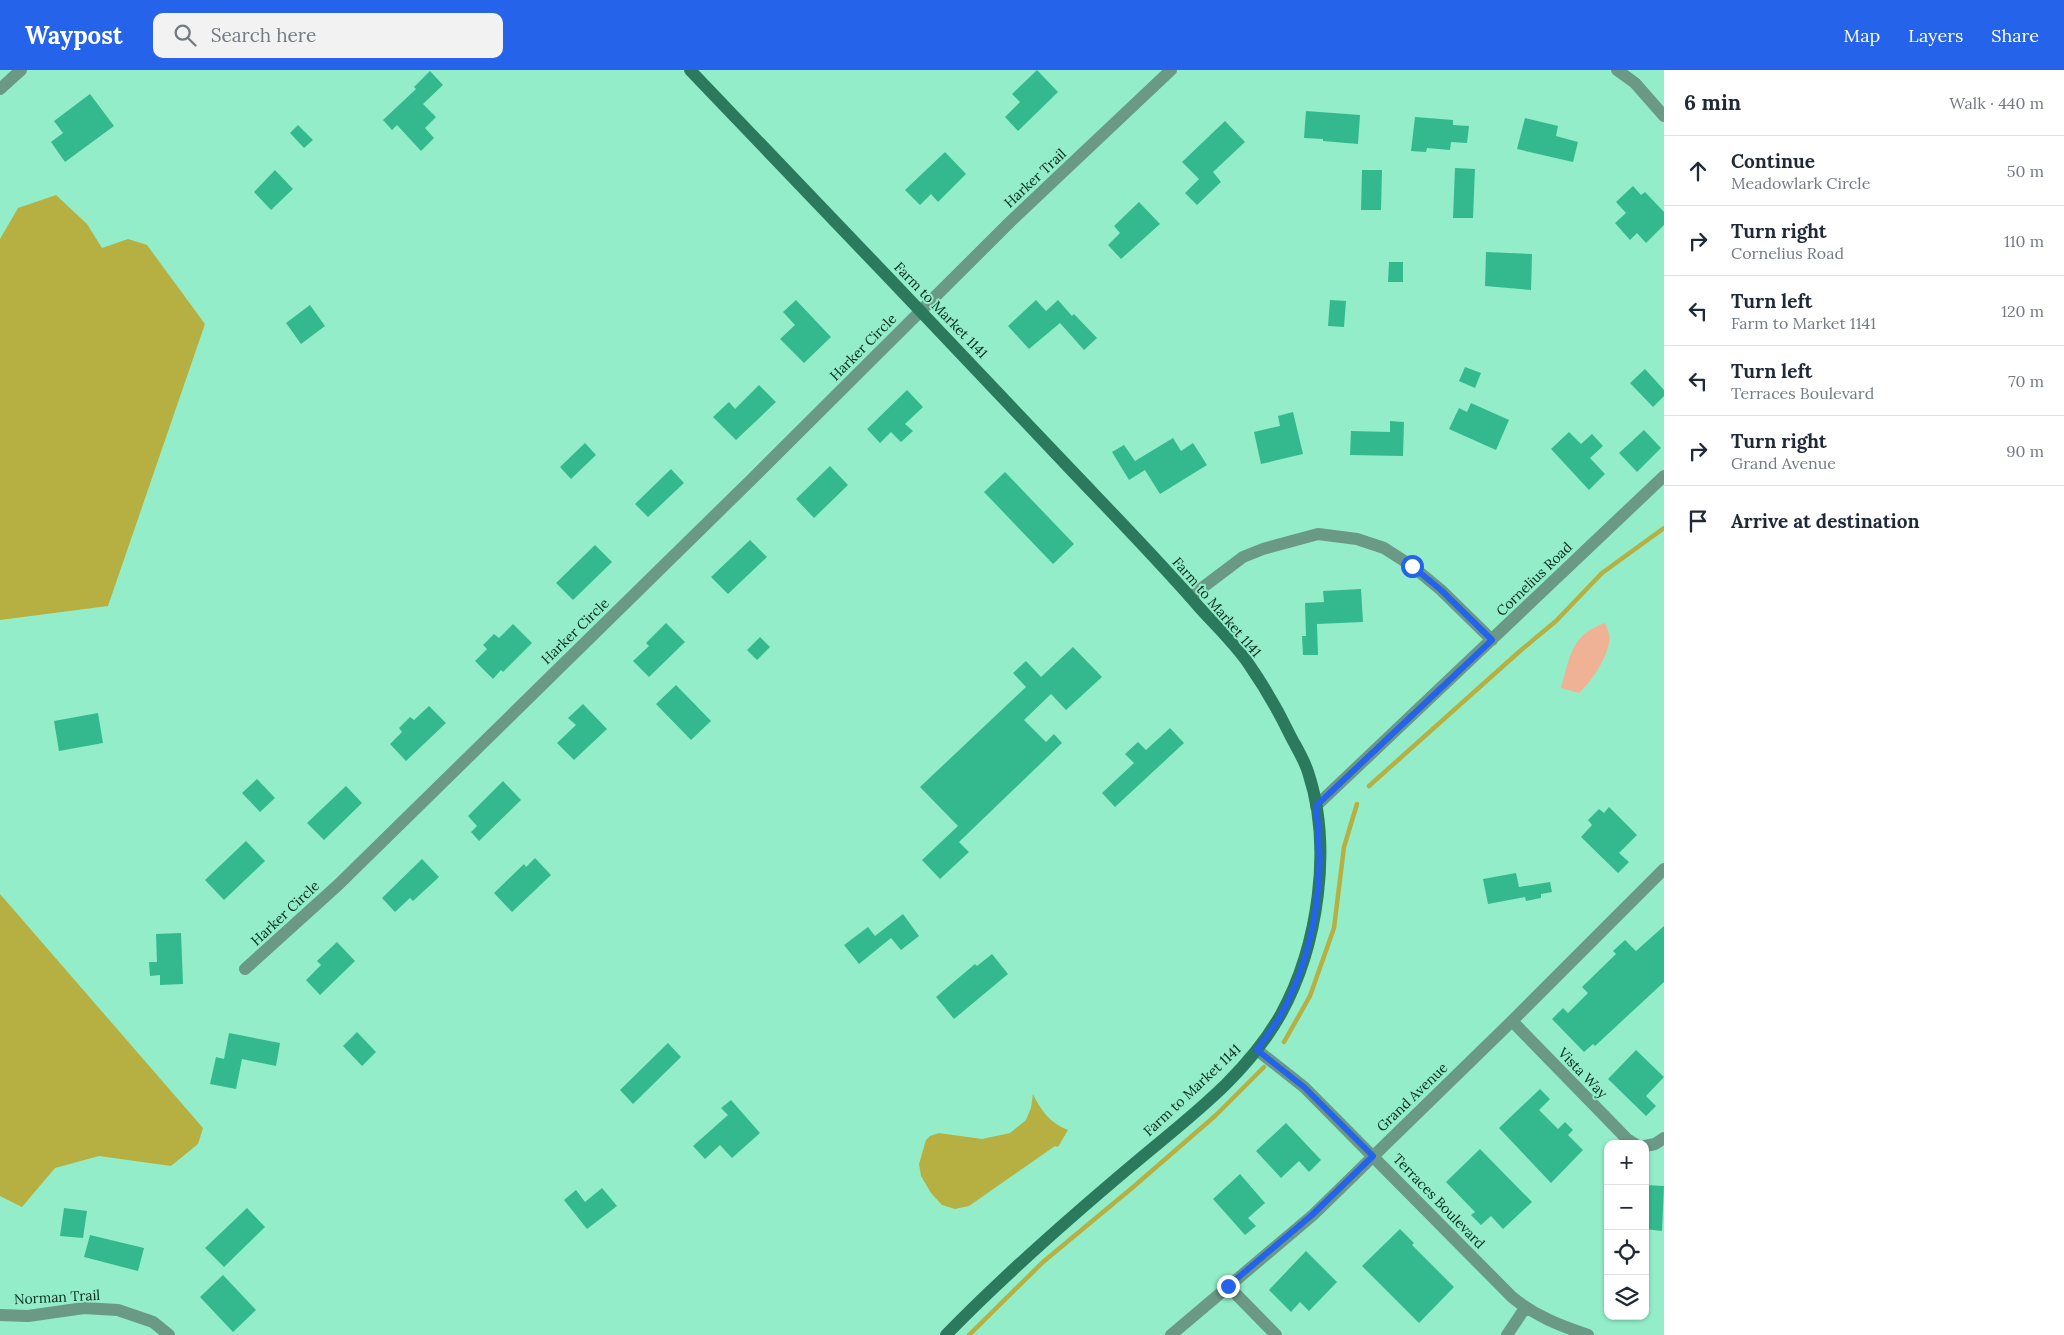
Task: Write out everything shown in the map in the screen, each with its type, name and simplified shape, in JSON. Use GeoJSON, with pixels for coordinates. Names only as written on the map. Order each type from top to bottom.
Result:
{"type":"FeatureCollection","features":[{"type":"Feature","properties":{"kind":"street"},"geometry":{"type":"LineString","coordinates":[[0,89],[21,70]]}},
{"type":"Feature","properties":{"kind":"street","name":"Farm to Market 1141"},"geometry":{"type":"LineString","coordinates":[[690,70],[921,311],[1190,597],[1245,659],[1276,706],[1308,771],[1316,806],[1320,838],[1319,883],[1312,930],[1296,980],[1280,1015],[1257,1050],[1241,1069],[1201,1106],[1033,1249],[946,1335]]}},
{"type":"Feature","properties":{"kind":"street","name":"Harker Trail"},"geometry":{"type":"LineString","coordinates":[[921,311],[1046,188],[1171,70]]}},
{"type":"Feature","properties":{"kind":"street"},"geometry":{"type":"LineString","coordinates":[[1617,70],[1635,83],[1664,116]]}},
{"type":"Feature","properties":{"kind":"street","name":"Harker Circle"},"geometry":{"type":"LineString","coordinates":[[245,969],[345,878],[921,311]]}},
{"type":"Feature","properties":{"kind":"street","name":"Cornelius Road"},"geometry":{"type":"LineString","coordinates":[[1316,806],[1664,476]]}},
{"type":"Feature","properties":{"kind":"street"},"geometry":{"type":"LineString","coordinates":[[1190,597],[1243,557],[1262,549],[1318,534],[1357,538],[1384,548],[1412,566],[1441,590],[1492,640]]}},
{"type":"Feature","properties":{"kind":"street","name":"Grand Avenue"},"geometry":{"type":"LineString","coordinates":[[1171,1335],[1312,1215],[1512,1021],[1664,869]]}},
{"type":"Feature","properties":{"kind":"street","name":"Vista Way"},"geometry":{"type":"LineString","coordinates":[[1512,1021],[1629,1140]]}},
{"type":"Feature","properties":{"kind":"street","name":"Terraces Boulevard"},"geometry":{"type":"LineString","coordinates":[[1257,1050],[1304,1087],[1499,1285],[1525,1308],[1556,1324],[1588,1335]]}},
{"type":"Feature","properties":{"kind":"street"},"geometry":{"type":"LineString","coordinates":[[1649,1145],[1655,1144],[1664,1138]]}},
{"type":"Feature","properties":{"kind":"street"},"geometry":{"type":"LineString","coordinates":[[1228,1286],[1276,1335]]}},
{"type":"Feature","properties":{"kind":"street","name":"Norman Trail"},"geometry":{"type":"LineString","coordinates":[[0,1315],[28,1316],[84,1308],[118,1310],[153,1322],[169,1335]]}},
{"type":"Feature","properties":{"kind":"street"},"geometry":{"type":"LineString","coordinates":[[1507,1335],[1525,1308]]}},
{"type":"Feature","properties":{"kind":"shaded area"},"geometry":{"type":"Polygon","coordinates":[[[56,195],[87,224],[102,248],[128,239],[147,245],[205,324],[108,606],[0,620],[0,239],[18,208],[56,195]]]}},
{"type":"Feature","properties":{"kind":"shaded area"},"geometry":{"type":"Polygon","coordinates":[[[1605,623],[1609,634],[1608,649],[1595,674],[1579,693],[1561,688],[1570,657],[1579,640],[1585,633],[1605,623]]]}},
{"type":"Feature","properties":{"kind":"shaded area"},"geometry":{"type":"Polygon","coordinates":[[[0,894],[203,1128],[198,1144],[171,1166],[99,1156],[55,1168],[22,1207],[0,1196],[0,894]]]}},
{"type":"Feature","properties":{"kind":"shaded area"},"geometry":{"type":"Polygon","coordinates":[[[1033,1094],[1047,1116],[1056,1124],[1068,1130],[1058,1147],[1055,1146],[969,1206],[955,1209],[942,1205],[931,1193],[921,1176],[919,1164],[926,1140],[930,1136],[939,1133],[982,1139],[1010,1133],[1026,1120],[1031,1108],[1033,1094]]]}},
{"type":"Feature","properties":{"kind":"building"},"geometry":{"type":"Polygon","coordinates":[[[1037,70],[1058,92],[1018,131],[1005,117],[1020,102],[1012,94],[1037,70]]]}},
{"type":"Feature","properties":{"kind":"building"},"geometry":{"type":"Polygon","coordinates":[[[430,71],[443,85],[423,104],[436,117],[425,128],[434,138],[421,151],[397,125],[392,130],[383,120],[416,89],[414,87],[430,71]]]}},
{"type":"Feature","properties":{"kind":"building"},"geometry":{"type":"Polygon","coordinates":[[[90,94],[114,126],[65,162],[51,142],[63,133],[54,121],[90,94]]]}},
{"type":"Feature","properties":{"kind":"building"},"geometry":{"type":"Polygon","coordinates":[[[1306,111],[1360,115],[1358,144],[1304,138],[1306,111]]]}},
{"type":"Feature","properties":{"kind":"building"},"geometry":{"type":"Polygon","coordinates":[[[1415,117],[1453,120],[1453,125],[1469,126],[1467,143],[1451,142],[1450,150],[1427,148],[1426,152],[1411,151],[1415,117]]]}},
{"type":"Feature","properties":{"kind":"building"},"geometry":{"type":"Polygon","coordinates":[[[1525,118],[1558,126],[1556,136],[1578,142],[1573,162],[1517,149],[1525,118]]]}},
{"type":"Feature","properties":{"kind":"building"},"geometry":{"type":"Polygon","coordinates":[[[1225,121],[1245,142],[1213,172],[1221,182],[1197,205],[1185,193],[1199,179],[1182,162],[1225,121]]]}},
{"type":"Feature","properties":{"kind":"building"},"geometry":{"type":"Polygon","coordinates":[[[298,125],[313,140],[304,148],[290,133],[298,125]]]}},
{"type":"Feature","properties":{"kind":"building"},"geometry":{"type":"Polygon","coordinates":[[[945,152],[966,174],[938,202],[931,194],[920,205],[905,190],[945,152]]]}},
{"type":"Feature","properties":{"kind":"building"},"geometry":{"type":"Polygon","coordinates":[[[1455,168],[1475,169],[1473,218],[1453,218],[1455,168]]]}},
{"type":"Feature","properties":{"kind":"building"},"geometry":{"type":"Polygon","coordinates":[[[275,170],[293,189],[271,210],[254,192],[275,170]]]}},
{"type":"Feature","properties":{"kind":"building"},"geometry":{"type":"Polygon","coordinates":[[[1362,170],[1382,170],[1381,210],[1361,210],[1362,170]]]}},
{"type":"Feature","properties":{"kind":"building"},"geometry":{"type":"Polygon","coordinates":[[[1633,186],[1641,195],[1645,192],[1664,212],[1664,225],[1646,243],[1637,233],[1630,240],[1615,223],[1626,213],[1616,202],[1633,186]]]}},
{"type":"Feature","properties":{"kind":"building"},"geometry":{"type":"Polygon","coordinates":[[[1139,202],[1160,224],[1121,259],[1108,245],[1120,233],[1114,226],[1139,202]]]}},
{"type":"Feature","properties":{"kind":"building"},"geometry":{"type":"Polygon","coordinates":[[[1486,252],[1532,254],[1531,290],[1485,286],[1486,252]]]}},
{"type":"Feature","properties":{"kind":"building"},"geometry":{"type":"Polygon","coordinates":[[[1389,262],[1403,262],[1403,282],[1388,282],[1389,262]]]}},
{"type":"Feature","properties":{"kind":"building"},"geometry":{"type":"Polygon","coordinates":[[[796,300],[831,337],[804,363],[780,339],[795,325],[783,312],[796,300]]]}},
{"type":"Feature","properties":{"kind":"building"},"geometry":{"type":"Polygon","coordinates":[[[1036,300],[1046,311],[1058,300],[1072,316],[1074,314],[1097,338],[1084,350],[1060,323],[1029,349],[1008,326],[1036,300]]]}},
{"type":"Feature","properties":{"kind":"building"},"geometry":{"type":"Polygon","coordinates":[[[1330,300],[1346,301],[1344,327],[1328,326],[1330,300]]]}},
{"type":"Feature","properties":{"kind":"building"},"geometry":{"type":"Polygon","coordinates":[[[310,305],[325,326],[301,344],[286,323],[310,305]]]}},
{"type":"Feature","properties":{"kind":"building"},"geometry":{"type":"Polygon","coordinates":[[[1465,367],[1481,373],[1475,388],[1459,381],[1465,367]]]}},
{"type":"Feature","properties":{"kind":"building"},"geometry":{"type":"Polygon","coordinates":[[[1645,369],[1664,390],[1664,396],[1653,407],[1630,383],[1645,369]]]}},
{"type":"Feature","properties":{"kind":"building"},"geometry":{"type":"Polygon","coordinates":[[[759,385],[776,402],[736,440],[713,417],[729,402],[735,409],[759,385]]]}},
{"type":"Feature","properties":{"kind":"building"},"geometry":{"type":"Polygon","coordinates":[[[907,390],[923,407],[905,424],[913,431],[901,442],[891,432],[880,443],[867,429],[907,390]]]}},
{"type":"Feature","properties":{"kind":"building"},"geometry":{"type":"Polygon","coordinates":[[[1471,403],[1509,420],[1496,450],[1449,429],[1459,408],[1467,412],[1471,403]]]}},
{"type":"Feature","properties":{"kind":"building"},"geometry":{"type":"Polygon","coordinates":[[[1293,412],[1303,454],[1261,464],[1254,432],[1280,426],[1278,416],[1293,412]]]}},
{"type":"Feature","properties":{"kind":"building"},"geometry":{"type":"Polygon","coordinates":[[[1390,421],[1404,422],[1403,456],[1350,455],[1351,431],[1390,432],[1390,421]]]}},
{"type":"Feature","properties":{"kind":"building"},"geometry":{"type":"Polygon","coordinates":[[[1644,430],[1661,448],[1637,472],[1619,453],[1644,430]]]}},
{"type":"Feature","properties":{"kind":"building"},"geometry":{"type":"Polygon","coordinates":[[[1569,432],[1581,444],[1592,434],[1603,446],[1590,458],[1605,474],[1589,490],[1551,449],[1569,432]]]}},
{"type":"Feature","properties":{"kind":"building"},"geometry":{"type":"Polygon","coordinates":[[[1173,438],[1181,451],[1193,443],[1207,465],[1160,494],[1145,470],[1129,480],[1112,452],[1124,445],[1135,461],[1173,438]]]}},
{"type":"Feature","properties":{"kind":"building"},"geometry":{"type":"Polygon","coordinates":[[[585,443],[596,455],[571,479],[560,467],[585,443]]]}},
{"type":"Feature","properties":{"kind":"building"},"geometry":{"type":"Polygon","coordinates":[[[830,466],[848,485],[814,518],[796,499],[830,466]]]}},
{"type":"Feature","properties":{"kind":"building"},"geometry":{"type":"Polygon","coordinates":[[[671,469],[684,483],[648,517],[635,504],[671,469]]]}},
{"type":"Feature","properties":{"kind":"building"},"geometry":{"type":"Polygon","coordinates":[[[1005,472],[1074,544],[1053,564],[984,492],[1005,472]]]}},
{"type":"Feature","properties":{"kind":"building"},"geometry":{"type":"Polygon","coordinates":[[[750,540],[767,557],[728,594],[711,577],[750,540]]]}},
{"type":"Feature","properties":{"kind":"building"},"geometry":{"type":"Polygon","coordinates":[[[595,545],[612,562],[573,600],[556,583],[595,545]]]}},
{"type":"Feature","properties":{"kind":"building"},"geometry":{"type":"Polygon","coordinates":[[[1361,589],[1363,622],[1317,624],[1318,655],[1303,655],[1302,636],[1306,636],[1305,603],[1324,602],[1323,591],[1361,589]]]}},
{"type":"Feature","properties":{"kind":"building"},"geometry":{"type":"Polygon","coordinates":[[[666,623],[685,642],[649,677],[633,661],[649,646],[646,643],[666,623]]]}},
{"type":"Feature","properties":{"kind":"building"},"geometry":{"type":"Polygon","coordinates":[[[513,624],[532,643],[503,672],[501,670],[493,679],[475,661],[487,649],[483,645],[494,634],[499,638],[513,624]]]}},
{"type":"Feature","properties":{"kind":"building"},"geometry":{"type":"Polygon","coordinates":[[[760,637],[770,647],[757,660],[747,650],[760,637]]]}},
{"type":"Feature","properties":{"kind":"building"},"geometry":{"type":"Polygon","coordinates":[[[1073,647],[1102,677],[1066,710],[1051,694],[1024,720],[1046,742],[1054,734],[1062,743],[959,842],[969,852],[940,879],[922,860],[958,826],[920,787],[1026,687],[1013,673],[1026,661],[1041,677],[1073,647]]]}},
{"type":"Feature","properties":{"kind":"building"},"geometry":{"type":"Polygon","coordinates":[[[676,685],[711,721],[691,740],[656,704],[676,685]]]}},
{"type":"Feature","properties":{"kind":"building"},"geometry":{"type":"Polygon","coordinates":[[[583,704],[607,729],[574,760],[557,743],[576,725],[568,718],[583,704]]]}},
{"type":"Feature","properties":{"kind":"building"},"geometry":{"type":"Polygon","coordinates":[[[429,706],[446,723],[406,761],[390,744],[402,732],[399,728],[410,717],[414,720],[429,706]]]}},
{"type":"Feature","properties":{"kind":"building"},"geometry":{"type":"Polygon","coordinates":[[[98,713],[103,743],[59,751],[54,721],[98,713]]]}},
{"type":"Feature","properties":{"kind":"building"},"geometry":{"type":"Polygon","coordinates":[[[1170,728],[1184,743],[1115,807],[1102,793],[1134,763],[1125,754],[1138,742],[1146,750],[1170,728]]]}},
{"type":"Feature","properties":{"kind":"building"},"geometry":{"type":"Polygon","coordinates":[[[257,779],[275,798],[260,812],[242,793],[257,779]]]}},
{"type":"Feature","properties":{"kind":"building"},"geometry":{"type":"Polygon","coordinates":[[[503,781],[521,800],[479,841],[471,832],[477,826],[468,816],[503,781]]]}},
{"type":"Feature","properties":{"kind":"building"},"geometry":{"type":"Polygon","coordinates":[[[346,786],[362,803],[324,840],[307,823],[346,786]]]}},
{"type":"Feature","properties":{"kind":"building"},"geometry":{"type":"Polygon","coordinates":[[[1609,807],[1637,835],[1619,853],[1629,862],[1618,873],[1581,837],[1592,825],[1588,820],[1599,809],[1604,813],[1609,807]]]}},
{"type":"Feature","properties":{"kind":"building"},"geometry":{"type":"Polygon","coordinates":[[[246,841],[265,861],[224,900],[205,880],[246,841]]]}},
{"type":"Feature","properties":{"kind":"building"},"geometry":{"type":"Polygon","coordinates":[[[535,858],[551,875],[512,912],[494,893],[524,864],[526,867],[535,858]]]}},
{"type":"Feature","properties":{"kind":"building"},"geometry":{"type":"Polygon","coordinates":[[[422,859],[439,877],[413,901],[410,898],[395,912],[382,898],[422,859]]]}},
{"type":"Feature","properties":{"kind":"building"},"geometry":{"type":"Polygon","coordinates":[[[1516,873],[1519,887],[1550,882],[1552,892],[1541,894],[1541,898],[1526,901],[1525,897],[1488,904],[1483,879],[1516,873]]]}},
{"type":"Feature","properties":{"kind":"building"},"geometry":{"type":"Polygon","coordinates":[[[903,914],[919,936],[901,950],[891,938],[859,964],[844,945],[868,927],[875,936],[903,914]]]}},
{"type":"Feature","properties":{"kind":"building"},"geometry":{"type":"Polygon","coordinates":[[[1664,926],[1664,982],[1595,1046],[1593,1044],[1584,1052],[1552,1019],[1563,1008],[1568,1013],[1588,993],[1582,987],[1616,954],[1613,951],[1625,940],[1636,951],[1664,926]]]}},
{"type":"Feature","properties":{"kind":"building"},"geometry":{"type":"Polygon","coordinates":[[[181,933],[183,984],[160,985],[160,975],[150,976],[149,962],[157,962],[156,934],[181,933]]]}},
{"type":"Feature","properties":{"kind":"building"},"geometry":{"type":"Polygon","coordinates":[[[337,942],[355,961],[320,995],[306,980],[321,965],[317,961],[337,942]]]}},
{"type":"Feature","properties":{"kind":"building"},"geometry":{"type":"Polygon","coordinates":[[[992,954],[1008,974],[954,1019],[936,997],[975,964],[977,966],[992,954]]]}},
{"type":"Feature","properties":{"kind":"building"},"geometry":{"type":"Polygon","coordinates":[[[357,1032],[376,1052],[362,1066],[343,1046],[357,1032]]]}},
{"type":"Feature","properties":{"kind":"building"},"geometry":{"type":"Polygon","coordinates":[[[229,1033],[280,1043],[276,1066],[242,1059],[236,1089],[210,1084],[216,1057],[224,1059],[229,1033]]]}},
{"type":"Feature","properties":{"kind":"building"},"geometry":{"type":"Polygon","coordinates":[[[668,1043],[681,1057],[633,1104],[620,1090],[668,1043]]]}},
{"type":"Feature","properties":{"kind":"building"},"geometry":{"type":"Polygon","coordinates":[[[1636,1050],[1664,1077],[1646,1096],[1656,1106],[1646,1116],[1608,1079],[1636,1050]]]}},
{"type":"Feature","properties":{"kind":"building"},"geometry":{"type":"Polygon","coordinates":[[[1540,1089],[1550,1099],[1539,1110],[1558,1129],[1565,1122],[1573,1130],[1568,1135],[1583,1150],[1551,1183],[1499,1128],[1540,1089]]]}},
{"type":"Feature","properties":{"kind":"building"},"geometry":{"type":"Polygon","coordinates":[[[731,1100],[760,1133],[732,1158],[720,1145],[705,1159],[693,1146],[728,1115],[721,1108],[731,1100]]]}},
{"type":"Feature","properties":{"kind":"building"},"geometry":{"type":"Polygon","coordinates":[[[1286,1123],[1321,1160],[1309,1172],[1299,1161],[1281,1178],[1256,1151],[1286,1123]]]}},
{"type":"Feature","properties":{"kind":"building"},"geometry":{"type":"Polygon","coordinates":[[[1480,1149],[1532,1202],[1503,1229],[1491,1216],[1481,1225],[1471,1215],[1475,1212],[1446,1182],[1480,1149]]]}},
{"type":"Feature","properties":{"kind":"building"},"geometry":{"type":"Polygon","coordinates":[[[1240,1174],[1265,1203],[1248,1218],[1256,1226],[1245,1235],[1213,1199],[1240,1174]]]}},
{"type":"Feature","properties":{"kind":"building"},"geometry":{"type":"Polygon","coordinates":[[[1649,1185],[1664,1186],[1662,1231],[1649,1229],[1649,1185]]]}},
{"type":"Feature","properties":{"kind":"building"},"geometry":{"type":"Polygon","coordinates":[[[602,1188],[617,1206],[587,1229],[564,1200],[576,1190],[585,1202],[602,1188]]]}},
{"type":"Feature","properties":{"kind":"building"},"geometry":{"type":"Polygon","coordinates":[[[64,1208],[87,1211],[83,1238],[60,1236],[64,1208]]]}},
{"type":"Feature","properties":{"kind":"building"},"geometry":{"type":"Polygon","coordinates":[[[247,1208],[265,1227],[224,1267],[205,1248],[247,1208]]]}},
{"type":"Feature","properties":{"kind":"building"},"geometry":{"type":"Polygon","coordinates":[[[1400,1229],[1414,1243],[1412,1245],[1454,1287],[1419,1323],[1362,1266],[1400,1229]]]}},
{"type":"Feature","properties":{"kind":"building"},"geometry":{"type":"Polygon","coordinates":[[[90,1235],[144,1248],[138,1271],[84,1257],[90,1235]]]}},
{"type":"Feature","properties":{"kind":"building"},"geometry":{"type":"Polygon","coordinates":[[[1306,1251],[1337,1282],[1309,1311],[1300,1302],[1291,1312],[1269,1290],[1306,1251]]]}},
{"type":"Feature","properties":{"kind":"building"},"geometry":{"type":"Polygon","coordinates":[[[223,1275],[256,1310],[233,1332],[200,1297],[223,1275]]]}},
{"type":"Feature","properties":{"kind":"waterway"},"geometry":{"type":"LineString","coordinates":[[1369,786],[1556,621],[1602,573],[1664,528]]}},
{"type":"Feature","properties":{"kind":"waterway"},"geometry":{"type":"LineString","coordinates":[[1284,1042],[1310,996],[1334,928],[1344,847],[1357,804]]}},
{"type":"Feature","properties":{"kind":"waterway"},"geometry":{"type":"LineString","coordinates":[[969,1335],[1043,1262],[1215,1116],[1264,1067]]}},
{"type":"Feature","properties":{"kind":"route"},"geometry":{"type":"LineString","coordinates":[[1228,1286],[1312,1215],[1373,1156],[1304,1087],[1285,1070],[1257,1050],[1280,1015],[1296,980],[1312,930],[1319,883],[1320,838],[1316,806],[1492,640],[1441,590],[1412,566]]}}]}
